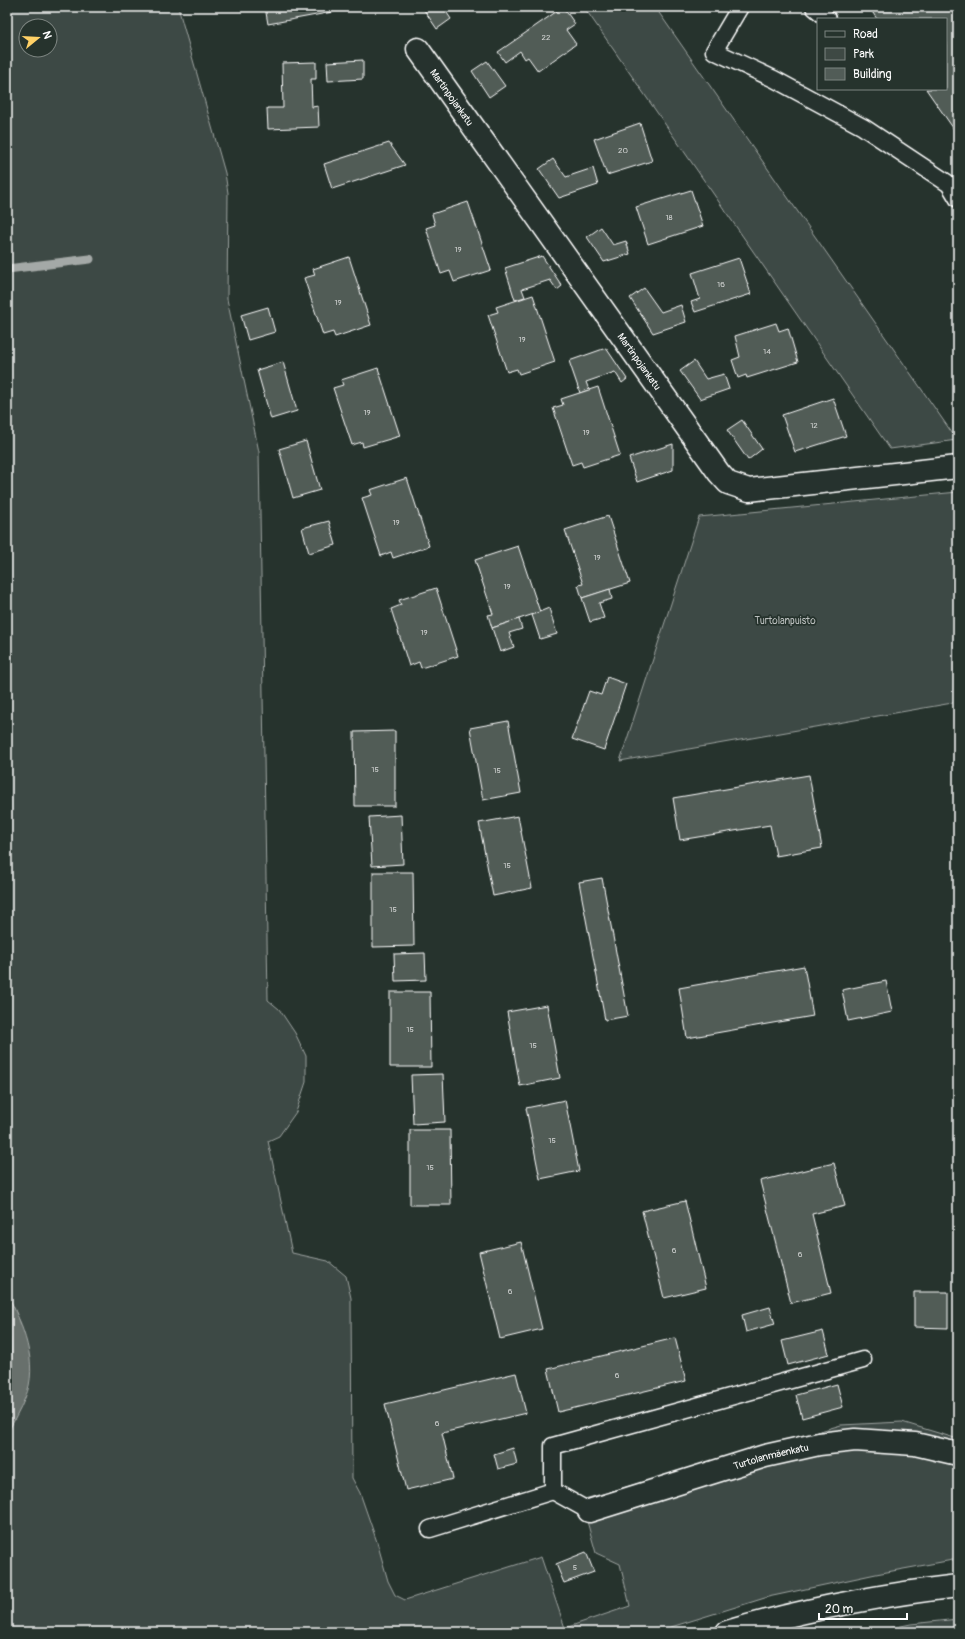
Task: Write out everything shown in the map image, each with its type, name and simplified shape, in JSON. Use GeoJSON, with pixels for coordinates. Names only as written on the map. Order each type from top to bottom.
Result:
{"type":"FeatureCollection","features":[{"type":"Feature","properties":{"kind":"street","name":"Martinpojankatu"},"geometry":{"type":"LineString","coordinates":[[418,49],[719,474],[728,483],[749,490],[958,467]]}},
{"type":"Feature","properties":{"kind":"street","name":"Turtolanmäenkatu"},"geometry":{"type":"LineString","coordinates":[[589,1511],[765,1456],[819,1444],[855,1440],[915,1444],[958,1454]]}},
{"type":"Feature","properties":{"kind":"street"},"geometry":{"type":"LineString","coordinates":[[727,1632],[766,1621],[905,1592],[958,1586]]}},
{"type":"Feature","properties":{"kind":"lane"},"geometry":{"type":"LineString","coordinates":[[740,7],[714,51],[774,79],[863,127],[949,184],[958,199]]}},
{"type":"Feature","properties":{"kind":"lane"},"geometry":{"type":"LineString","coordinates":[[814,7],[827,18]]}},
{"type":"Feature","properties":{"kind":"lane"},"geometry":{"type":"LineString","coordinates":[[553,1491],[553,1446],[863,1360]]}},
{"type":"Feature","properties":{"kind":"lane"},"geometry":{"type":"LineString","coordinates":[[430,1529],[553,1491],[589,1511]]}},
{"type":"Feature","properties":{"kind":"green space"},"geometry":{"type":"Polygon","coordinates":[[[7,7],[178,7],[225,173],[228,193],[227,299],[259,452],[268,1000],[279,1009],[295,1033],[306,1056],[306,1082],[296,1112],[279,1136],[268,1141],[292,1253],[328,1261],[346,1276],[351,1298],[352,1478],[360,1493],[377,1542],[388,1581],[395,1595],[405,1600],[541,1557],[565,1628],[630,1606],[620,1564],[596,1553],[581,1500],[841,1425],[902,1422],[958,1439],[958,1559],[876,1574],[768,1597],[655,1632],[7,1632],[7,1434],[15,1417],[21,1324],[7,1293],[7,7]]]}},
{"type":"Feature","properties":{"kind":"green space"},"geometry":{"type":"Polygon","coordinates":[[[584,7],[655,7],[957,440],[890,449],[584,7]]]}},
{"type":"Feature","properties":{"kind":"green space","name":"Turtolanpuisto"},"geometry":{"type":"Polygon","coordinates":[[[958,492],[958,702],[620,761],[699,517],[958,492]]]}},
{"type":"Feature","properties":{"kind":"green space"},"geometry":{"type":"Polygon","coordinates":[[[7,1328],[11,1344],[12,1364],[7,1400],[7,1328]]]}},
{"type":"Feature","properties":{"kind":"green space"},"geometry":{"type":"Polygon","coordinates":[[[958,1619],[958,1632],[871,1632],[911,1624],[958,1619]]]}},
{"type":"Feature","properties":{"kind":"shaded area"},"geometry":{"type":"Polygon","coordinates":[[[7,1293],[27,1344],[31,1372],[25,1398],[7,1434],[7,1400],[12,1370],[10,1339],[7,1328],[7,1293]]]}},
{"type":"Feature","properties":{"kind":"building"},"geometry":{"type":"Polygon","coordinates":[[[265,7],[354,7],[354,8],[268,24],[265,7]]]}},
{"type":"Feature","properties":{"kind":"building"},"geometry":{"type":"Polygon","coordinates":[[[422,7],[443,7],[451,19],[437,29],[422,7]]]}},
{"type":"Feature","properties":{"kind":"building"},"geometry":{"type":"Polygon","coordinates":[[[563,7],[575,24],[566,30],[576,44],[538,71],[528,57],[525,59],[520,51],[505,62],[498,52],[563,7]]]}},
{"type":"Feature","properties":{"kind":"building"},"geometry":{"type":"Polygon","coordinates":[[[869,7],[958,7],[958,135],[927,90],[947,90],[947,18],[876,18],[869,7]]]}},
{"type":"Feature","properties":{"kind":"building"},"geometry":{"type":"Polygon","coordinates":[[[363,60],[363,79],[328,81],[327,62],[363,60]]]}},
{"type":"Feature","properties":{"kind":"building"},"geometry":{"type":"Polygon","coordinates":[[[487,61],[505,86],[489,97],[472,71],[487,61]]]}},
{"type":"Feature","properties":{"kind":"building"},"geometry":{"type":"Polygon","coordinates":[[[316,62],[316,79],[311,79],[312,107],[318,106],[319,127],[268,129],[267,108],[283,108],[282,63],[316,62]]]}},
{"type":"Feature","properties":{"kind":"building"},"geometry":{"type":"Polygon","coordinates":[[[640,123],[652,161],[607,175],[594,139],[640,123]]]}},
{"type":"Feature","properties":{"kind":"building"},"geometry":{"type":"Polygon","coordinates":[[[389,143],[405,165],[332,189],[324,164],[389,143]]]}},
{"type":"Feature","properties":{"kind":"building"},"geometry":{"type":"Polygon","coordinates":[[[553,159],[566,177],[593,168],[598,185],[559,198],[539,169],[553,159]]]}},
{"type":"Feature","properties":{"kind":"building"},"geometry":{"type":"Polygon","coordinates":[[[691,190],[703,226],[648,244],[636,207],[691,190]]]}},
{"type":"Feature","properties":{"kind":"building"},"geometry":{"type":"Polygon","coordinates":[[[468,202],[491,270],[454,282],[450,271],[441,274],[426,228],[435,225],[432,214],[468,202]]]}},
{"type":"Feature","properties":{"kind":"building"},"geometry":{"type":"Polygon","coordinates":[[[601,227],[613,245],[626,241],[630,254],[604,262],[587,237],[601,227]]]}},
{"type":"Feature","properties":{"kind":"building"},"geometry":{"type":"Polygon","coordinates":[[[542,256],[562,286],[557,290],[550,280],[522,289],[525,297],[515,300],[505,268],[542,256]]]}},
{"type":"Feature","properties":{"kind":"building"},"geometry":{"type":"Polygon","coordinates":[[[349,257],[371,325],[335,337],[333,332],[323,335],[304,278],[315,275],[313,269],[349,257]]]}},
{"type":"Feature","properties":{"kind":"building"},"geometry":{"type":"Polygon","coordinates":[[[739,258],[751,294],[695,312],[691,302],[700,299],[692,273],[739,258]]]}},
{"type":"Feature","properties":{"kind":"building"},"geometry":{"type":"Polygon","coordinates":[[[644,288],[661,312],[681,305],[686,322],[653,333],[630,298],[644,288]]]}},
{"type":"Feature","properties":{"kind":"building"},"geometry":{"type":"Polygon","coordinates":[[[533,295],[555,362],[519,374],[517,369],[507,372],[488,315],[498,312],[496,307],[533,295]]]}},
{"type":"Feature","properties":{"kind":"building"},"geometry":{"type":"Polygon","coordinates":[[[268,307],[275,332],[248,340],[241,315],[268,307]]]}},
{"type":"Feature","properties":{"kind":"building"},"geometry":{"type":"Polygon","coordinates":[[[776,323],[779,331],[788,328],[798,362],[747,378],[746,375],[738,378],[732,360],[740,357],[735,336],[776,323]]]}},
{"type":"Feature","properties":{"kind":"building"},"geometry":{"type":"Polygon","coordinates":[[[606,348],[627,379],[622,383],[615,372],[586,382],[589,390],[580,393],[569,361],[606,348]]]}},
{"type":"Feature","properties":{"kind":"building"},"geometry":{"type":"Polygon","coordinates":[[[694,361],[706,379],[724,374],[729,389],[700,399],[680,371],[694,361]]]}},
{"type":"Feature","properties":{"kind":"building"},"geometry":{"type":"Polygon","coordinates":[[[283,362],[297,411],[271,419],[257,370],[283,362]]]}},
{"type":"Feature","properties":{"kind":"building"},"geometry":{"type":"Polygon","coordinates":[[[378,368],[400,436],[363,447],[362,442],[352,445],[333,388],[343,385],[341,380],[378,368]]]}},
{"type":"Feature","properties":{"kind":"building"},"geometry":{"type":"Polygon","coordinates":[[[598,387],[620,455],[583,467],[581,462],[572,465],[553,408],[563,405],[561,399],[598,387]]]}},
{"type":"Feature","properties":{"kind":"building"},"geometry":{"type":"Polygon","coordinates":[[[833,398],[846,436],[795,452],[782,415],[833,398]]]}},
{"type":"Feature","properties":{"kind":"building"},"geometry":{"type":"Polygon","coordinates":[[[742,420],[762,449],[748,460],[727,430],[742,420]]]}},
{"type":"Feature","properties":{"kind":"building"},"geometry":{"type":"Polygon","coordinates":[[[306,441],[320,490],[293,498],[279,449],[306,441]]]}},
{"type":"Feature","properties":{"kind":"building"},"geometry":{"type":"Polygon","coordinates":[[[673,444],[673,470],[637,482],[629,458],[673,444]]]}},
{"type":"Feature","properties":{"kind":"building"},"geometry":{"type":"Polygon","coordinates":[[[407,478],[429,546],[393,558],[391,552],[381,556],[362,498],[372,495],[370,490],[407,478]]]}},
{"type":"Feature","properties":{"kind":"building"},"geometry":{"type":"Polygon","coordinates":[[[608,516],[630,583],[582,598],[578,585],[583,584],[565,530],[608,516]]]}},
{"type":"Feature","properties":{"kind":"building"},"geometry":{"type":"Polygon","coordinates":[[[329,521],[336,545],[309,553],[302,528],[329,521]]]}},
{"type":"Feature","properties":{"kind":"building"},"geometry":{"type":"Polygon","coordinates":[[[518,546],[540,612],[492,628],[488,615],[493,614],[475,560],[518,546]]]}},
{"type":"Feature","properties":{"kind":"building"},"geometry":{"type":"Polygon","coordinates":[[[436,588],[458,656],[421,668],[419,662],[409,666],[391,609],[401,605],[399,600],[436,588]]]}},
{"type":"Feature","properties":{"kind":"building"},"geometry":{"type":"Polygon","coordinates":[[[610,589],[612,599],[599,603],[604,618],[590,622],[582,598],[610,589]]]}},
{"type":"Feature","properties":{"kind":"building"},"geometry":{"type":"Polygon","coordinates":[[[549,608],[557,634],[540,639],[532,615],[549,608]]]}},
{"type":"Feature","properties":{"kind":"building"},"geometry":{"type":"Polygon","coordinates":[[[519,619],[522,629],[509,633],[514,647],[500,652],[492,628],[519,619]]]}},
{"type":"Feature","properties":{"kind":"building"},"geometry":{"type":"Polygon","coordinates":[[[607,677],[626,684],[604,750],[572,739],[589,691],[601,695],[607,677]]]}},
{"type":"Feature","properties":{"kind":"building"},"geometry":{"type":"Polygon","coordinates":[[[508,721],[521,793],[483,800],[470,728],[508,721]]]}},
{"type":"Feature","properties":{"kind":"building"},"geometry":{"type":"Polygon","coordinates":[[[395,731],[395,806],[355,806],[354,732],[395,731]]]}},
{"type":"Feature","properties":{"kind":"building"},"geometry":{"type":"Polygon","coordinates":[[[809,775],[822,848],[776,856],[770,825],[680,840],[673,798],[809,775]]]}},
{"type":"Feature","properties":{"kind":"building"},"geometry":{"type":"Polygon","coordinates":[[[401,815],[403,864],[372,866],[369,817],[401,815]]]}},
{"type":"Feature","properties":{"kind":"building"},"geometry":{"type":"Polygon","coordinates":[[[518,816],[532,888],[493,896],[479,823],[518,816]]]}},
{"type":"Feature","properties":{"kind":"building"},"geometry":{"type":"Polygon","coordinates":[[[373,872],[413,872],[414,946],[373,947],[373,872]]]}},
{"type":"Feature","properties":{"kind":"building"},"geometry":{"type":"Polygon","coordinates":[[[602,878],[628,1016],[605,1020],[579,882],[602,878]]]}},
{"type":"Feature","properties":{"kind":"building"},"geometry":{"type":"Polygon","coordinates":[[[425,953],[426,980],[395,981],[394,954],[425,953]]]}},
{"type":"Feature","properties":{"kind":"building"},"geometry":{"type":"Polygon","coordinates":[[[804,966],[813,1016],[687,1038],[679,988],[804,966]]]}},
{"type":"Feature","properties":{"kind":"building"},"geometry":{"type":"Polygon","coordinates":[[[886,981],[892,1012],[848,1021],[842,990],[886,981]]]}},
{"type":"Feature","properties":{"kind":"building"},"geometry":{"type":"Polygon","coordinates":[[[390,992],[430,992],[431,1067],[390,1067],[390,992]]]}},
{"type":"Feature","properties":{"kind":"building"},"geometry":{"type":"Polygon","coordinates":[[[547,1005],[560,1078],[520,1086],[507,1012],[547,1005]]]}},
{"type":"Feature","properties":{"kind":"building"},"geometry":{"type":"Polygon","coordinates":[[[443,1074],[445,1122],[413,1124],[411,1075],[443,1074]]]}},
{"type":"Feature","properties":{"kind":"building"},"geometry":{"type":"Polygon","coordinates":[[[565,1100],[579,1171],[540,1179],[526,1108],[565,1100]]]}},
{"type":"Feature","properties":{"kind":"building"},"geometry":{"type":"Polygon","coordinates":[[[410,1130],[450,1130],[451,1205],[410,1205],[410,1130]]]}},
{"type":"Feature","properties":{"kind":"building"},"geometry":{"type":"Polygon","coordinates":[[[834,1163],[845,1206],[812,1214],[831,1293],[791,1303],[760,1181],[834,1163]]]}},
{"type":"Feature","properties":{"kind":"building"},"geometry":{"type":"Polygon","coordinates":[[[685,1201],[706,1288],[664,1298],[642,1211],[685,1201]]]}},
{"type":"Feature","properties":{"kind":"building"},"geometry":{"type":"Polygon","coordinates":[[[521,1242],[542,1329],[500,1339],[479,1252],[521,1242]]]}},
{"type":"Feature","properties":{"kind":"building"},"geometry":{"type":"Polygon","coordinates":[[[914,1292],[948,1292],[948,1328],[914,1327],[914,1292]]]}},
{"type":"Feature","properties":{"kind":"building"},"geometry":{"type":"Polygon","coordinates":[[[770,1307],[775,1324],[746,1332],[742,1315],[770,1307]]]}},
{"type":"Feature","properties":{"kind":"building"},"geometry":{"type":"Polygon","coordinates":[[[823,1331],[829,1354],[788,1365],[782,1341],[823,1331]]]}},
{"type":"Feature","properties":{"kind":"building"},"geometry":{"type":"Polygon","coordinates":[[[675,1338],[686,1381],[558,1412],[548,1369],[675,1338]]]}},
{"type":"Feature","properties":{"kind":"building"},"geometry":{"type":"Polygon","coordinates":[[[516,1373],[526,1413],[442,1433],[453,1479],[406,1490],[385,1404],[516,1373]]]}},
{"type":"Feature","properties":{"kind":"building"},"geometry":{"type":"Polygon","coordinates":[[[837,1384],[843,1407],[802,1418],[796,1395],[837,1384]]]}},
{"type":"Feature","properties":{"kind":"building"},"geometry":{"type":"Polygon","coordinates":[[[513,1448],[517,1464],[498,1469],[494,1454],[513,1448]]]}},
{"type":"Feature","properties":{"kind":"building"},"geometry":{"type":"Polygon","coordinates":[[[586,1552],[594,1572],[564,1583],[556,1564],[586,1552]]]}},
{"type":"Feature","properties":{"kind":"waterway"},"geometry":{"type":"LineString","coordinates":[[7,269],[90,259]]}}]}
